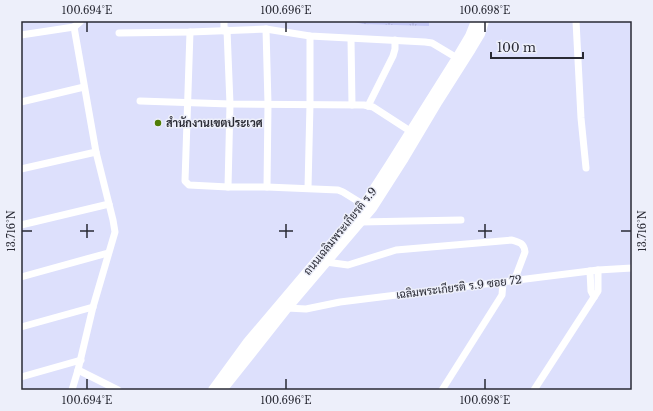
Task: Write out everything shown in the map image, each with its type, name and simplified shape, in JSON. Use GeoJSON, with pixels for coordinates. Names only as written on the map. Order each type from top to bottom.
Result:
{"type":"FeatureCollection","features":[{"type":"Feature","properties":{"kind":"main road","name":"ถนนเฉลิมพระเกียรติ ร.9"},"geometry":{"type":"LineString","coordinates":[[213,390],[252,336],[364,205],[392,163],[410,131],[470,36],[476,21]]}},
{"type":"Feature","properties":{"kind":"main road","name":"ถนนเฉลิมพระเกียรติ ร.9"},"geometry":{"type":"LineString","coordinates":[[222,390],[287,308],[360,222],[381,194],[480,34],[484,21]]}},
{"type":"Feature","properties":{"kind":"street"},"geometry":{"type":"LineString","coordinates":[[21,35],[74,28],[81,21]]}},
{"type":"Feature","properties":{"kind":"street"},"geometry":{"type":"LineString","coordinates":[[224,21],[226,30],[230,104],[228,187]]}},
{"type":"Feature","properties":{"kind":"street"},"geometry":{"type":"LineString","coordinates":[[576,21],[581,118],[586,168]]}},
{"type":"Feature","properties":{"kind":"street"},"geometry":{"type":"LineString","coordinates":[[72,390],[81,360],[93,307],[115,232],[96,152],[74,28]]}},
{"type":"Feature","properties":{"kind":"street"},"geometry":{"type":"LineString","coordinates":[[266,29],[268,104],[267,187]]}},
{"type":"Feature","properties":{"kind":"street"},"geometry":{"type":"LineString","coordinates":[[119,33],[266,29],[310,36],[432,43],[456,58]]}},
{"type":"Feature","properties":{"kind":"street"},"geometry":{"type":"LineString","coordinates":[[190,32],[185,182],[189,185],[338,190],[344,192],[364,205]]}},
{"type":"Feature","properties":{"kind":"street"},"geometry":{"type":"LineString","coordinates":[[308,188],[310,36]]}},
{"type":"Feature","properties":{"kind":"street"},"geometry":{"type":"LineString","coordinates":[[351,39],[352,105]]}},
{"type":"Feature","properties":{"kind":"street"},"geometry":{"type":"LineString","coordinates":[[368,106],[393,56],[395,40]]}},
{"type":"Feature","properties":{"kind":"street"},"geometry":{"type":"LineString","coordinates":[[21,102],[84,87]]}},
{"type":"Feature","properties":{"kind":"street"},"geometry":{"type":"LineString","coordinates":[[140,101],[368,106],[373,107],[410,131]]}},
{"type":"Feature","properties":{"kind":"street"},"geometry":{"type":"LineString","coordinates":[[21,169],[96,152]]}},
{"type":"Feature","properties":{"kind":"street"},"geometry":{"type":"LineString","coordinates":[[21,225],[109,204]]}},
{"type":"Feature","properties":{"kind":"street"},"geometry":{"type":"LineString","coordinates":[[360,222],[461,220]]}},
{"type":"Feature","properties":{"kind":"street"},"geometry":{"type":"LineString","coordinates":[[326,262],[348,266],[396,250],[512,240],[522,244],[525,248],[525,252],[514,280]]}},
{"type":"Feature","properties":{"kind":"street"},"geometry":{"type":"LineString","coordinates":[[21,277],[108,253]]}},
{"type":"Feature","properties":{"kind":"street","name":"เฉลิมพระเกียรติ ร.9 ซอย 72"},"geometry":{"type":"LineString","coordinates":[[287,308],[306,309],[340,302],[514,280],[598,270],[632,268]]}},
{"type":"Feature","properties":{"kind":"street"},"geometry":{"type":"LineString","coordinates":[[534,390],[598,291],[598,270]]}},
{"type":"Feature","properties":{"kind":"street"},"geometry":{"type":"LineString","coordinates":[[590,271],[591,291],[594,297]]}},
{"type":"Feature","properties":{"kind":"street"},"geometry":{"type":"LineString","coordinates":[[442,390],[502,295],[503,282]]}},
{"type":"Feature","properties":{"kind":"street"},"geometry":{"type":"LineString","coordinates":[[21,327],[93,307]]}},
{"type":"Feature","properties":{"kind":"street"},"geometry":{"type":"LineString","coordinates":[[21,377],[81,360]]}},
{"type":"Feature","properties":{"kind":"street"},"geometry":{"type":"LineString","coordinates":[[78,370],[118,390]]}},
{"type":"Feature","properties":{"kind":"green space"},"geometry":{"type":"Polygon","coordinates":[[[351,21],[429,21],[429,26],[363,24],[351,21]]]}},
{"type":"Feature","properties":{"kind":"place","name":"สำนักงานเขตประเวศ"},"geometry":{"type":"Point","coordinates":[158,123]}}]}
